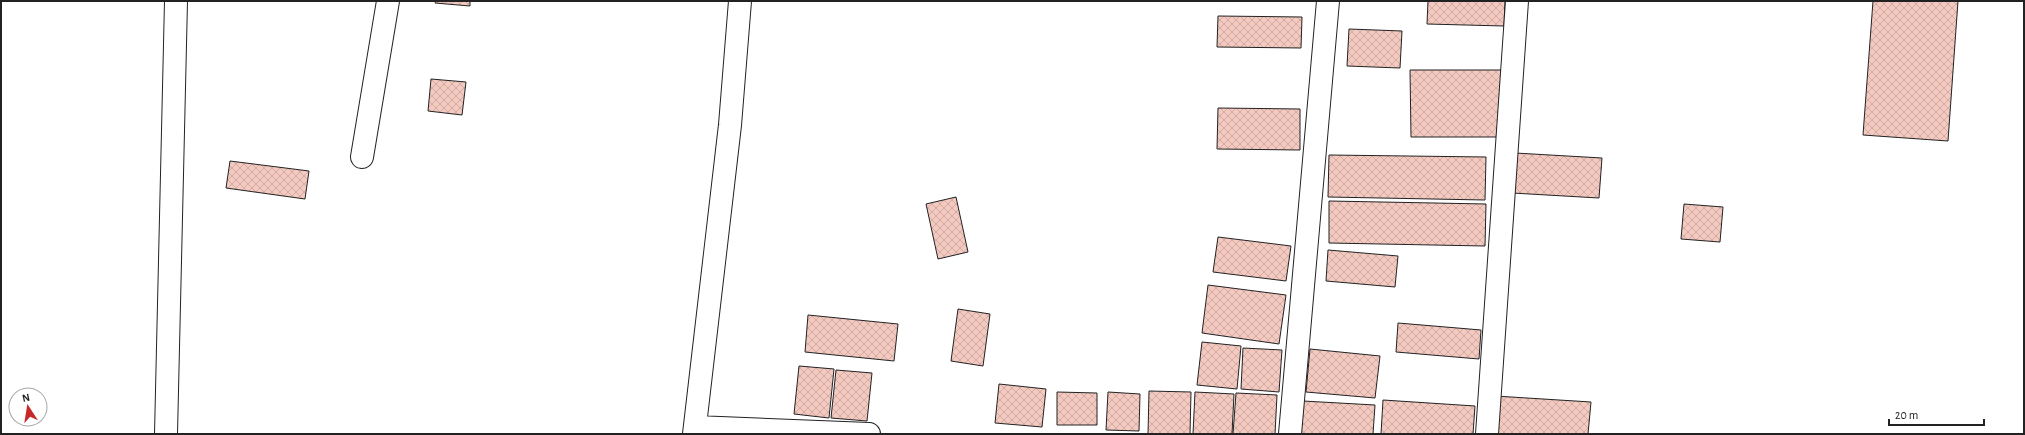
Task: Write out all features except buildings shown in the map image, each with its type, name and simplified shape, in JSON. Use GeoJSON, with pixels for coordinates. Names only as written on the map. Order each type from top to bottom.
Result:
{"type":"FeatureCollection","features":[{"type":"Feature","properties":{"kind":"street"},"geometry":{"type":"LineString","coordinates":[[166,434],[176,1]]}},
{"type":"Feature","properties":{"kind":"street"},"geometry":{"type":"LineString","coordinates":[[362,157],[388,1]]}},
{"type":"Feature","properties":{"kind":"street"},"geometry":{"type":"LineString","coordinates":[[740,1],[730,125],[695,430],[869,434]]}},
{"type":"Feature","properties":{"kind":"street"},"geometry":{"type":"LineString","coordinates":[[1290,434],[1328,1]]}},
{"type":"Feature","properties":{"kind":"street"},"geometry":{"type":"LineString","coordinates":[[1487,434],[1517,1]]}}]}
